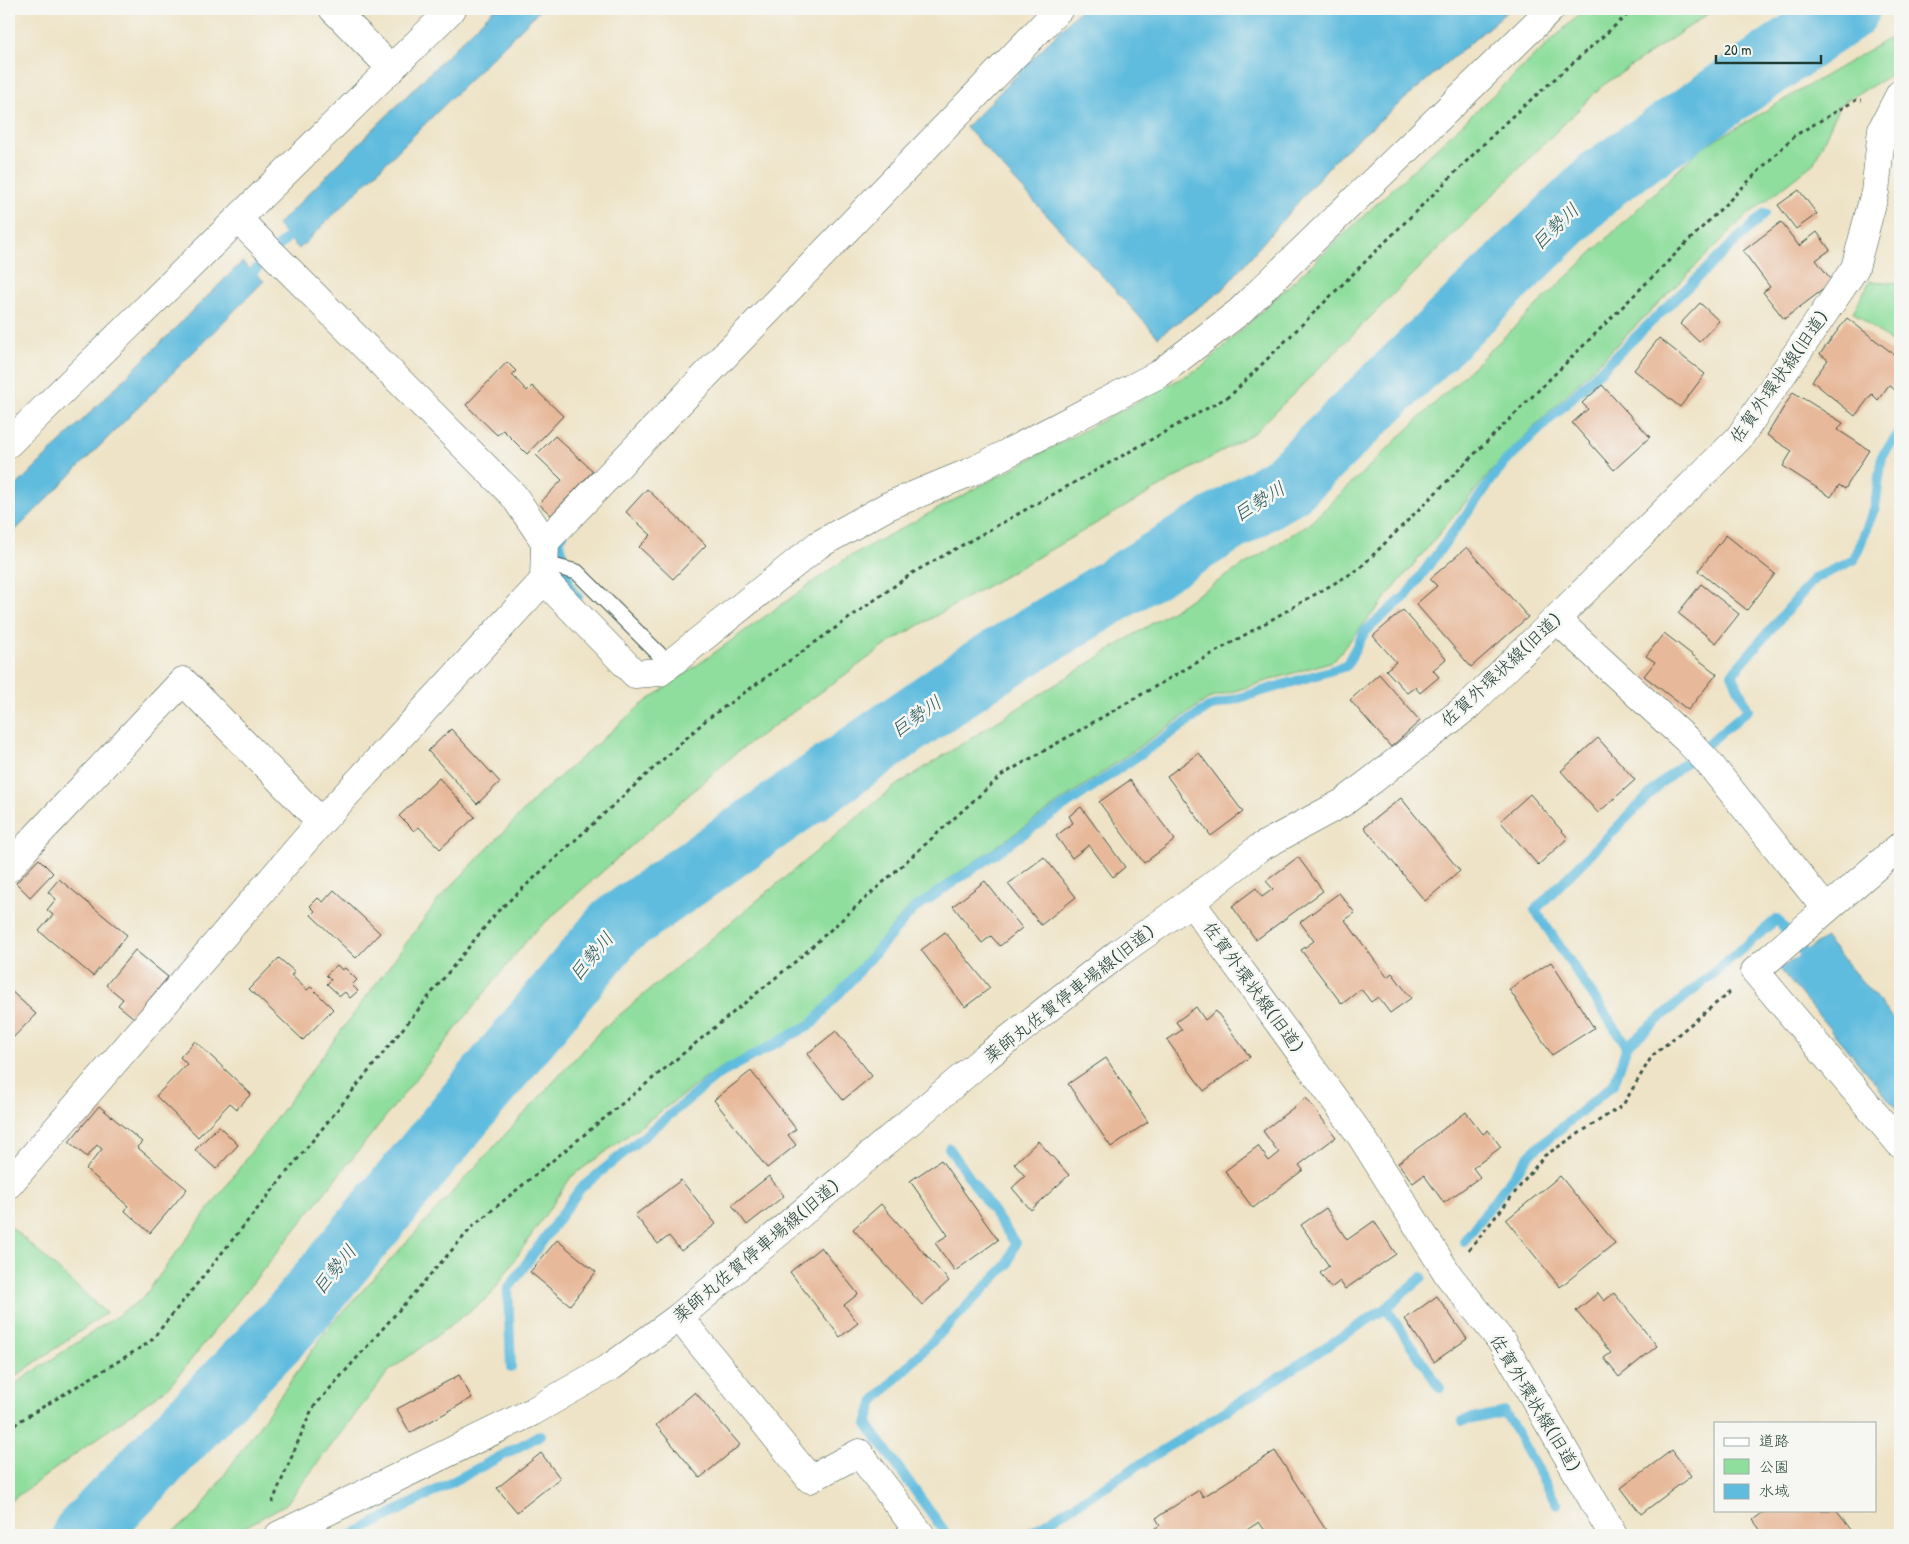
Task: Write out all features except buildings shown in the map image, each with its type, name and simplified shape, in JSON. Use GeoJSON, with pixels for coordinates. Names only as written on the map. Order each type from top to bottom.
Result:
{"type":"FeatureCollection","features":[{"type":"Feature","properties":{"kind":"street"},"geometry":{"type":"LineString","coordinates":[[333,9],[392,69]]}},
{"type":"Feature","properties":{"kind":"street"},"geometry":{"type":"LineString","coordinates":[[9,443],[452,9]]}},
{"type":"Feature","properties":{"kind":"street"},"geometry":{"type":"LineString","coordinates":[[9,1184],[545,562],[1059,9]]}},
{"type":"Feature","properties":{"kind":"street"},"geometry":{"type":"LineString","coordinates":[[238,219],[514,496],[545,562],[635,674],[660,672],[818,545],[888,506],[974,471],[1159,374],[1239,312],[1551,9]]}},
{"type":"Feature","properties":{"kind":"street","name":"佐賀外環状線(旧道)"},"geometry":{"type":"LineString","coordinates":[[1612,1535],[1502,1342],[1449,1276],[1361,1136],[1191,902],[1259,848],[1344,802],[1467,707],[1739,438],[1855,268],[1875,192],[1882,129],[1900,94]]}},
{"type":"Feature","properties":{"kind":"street"},"geometry":{"type":"LineString","coordinates":[[1556,619],[1687,740],[1708,762],[1826,909]]}},
{"type":"Feature","properties":{"kind":"street"},"geometry":{"type":"LineString","coordinates":[[9,868],[31,842],[183,681],[322,822]]}},
{"type":"Feature","properties":{"kind":"street"},"geometry":{"type":"LineString","coordinates":[[1900,846],[1755,971],[1900,1144]]}},
{"type":"Feature","properties":{"kind":"street","name":"薬師丸佐賀停車場線(旧道)"},"geometry":{"type":"LineString","coordinates":[[279,1535],[532,1412],[612,1366],[679,1317],[986,1057],[1120,952],[1191,902]]}},
{"type":"Feature","properties":{"kind":"street"},"geometry":{"type":"LineString","coordinates":[[679,1317],[810,1479],[859,1453],[921,1535]]}},
{"type":"Feature","properties":{"kind":"lane"},"geometry":{"type":"LineString","coordinates":[[545,562],[577,572],[669,664]]}},
{"type":"Feature","properties":{"kind":"path"},"geometry":{"type":"LineString","coordinates":[[9,1431],[18,1422],[150,1342],[497,912],[706,720],[914,572],[1232,395],[1508,120],[1634,9]]}},
{"type":"Feature","properties":{"kind":"path"},"geometry":{"type":"LineString","coordinates":[[270,1508],[312,1410],[474,1225],[796,961],[1002,775],[1359,569],[1794,136],[1856,100],[1900,94]]}},
{"type":"Feature","properties":{"kind":"path"},"geometry":{"type":"LineString","coordinates":[[1449,1276],[1544,1156],[1623,1105],[1652,1056],[1755,971]]}},
{"type":"Feature","properties":{"kind":"green space"},"geometry":{"type":"Polygon","coordinates":[[[1585,9],[1715,9],[1602,86],[1255,432],[892,641],[736,753],[531,935],[170,1386],[9,1502],[9,1388],[142,1299],[439,899],[539,795],[640,706],[848,557],[1202,367],[1585,9]]]}},
{"type":"Feature","properties":{"kind":"green space"},"geometry":{"type":"Polygon","coordinates":[[[1900,32],[1900,70],[1840,104],[1814,163],[1745,217],[1500,461],[1333,661],[1208,699],[908,908],[810,1022],[717,1070],[571,1177],[490,1296],[388,1372],[286,1504],[231,1535],[168,1535],[196,1515],[328,1328],[600,1031],[894,787],[1310,523],[1700,149],[1900,32]]]}},
{"type":"Feature","properties":{"kind":"green space"},"geometry":{"type":"Polygon","coordinates":[[[1870,281],[1900,283],[1900,349],[1853,312],[1870,281]]]}},
{"type":"Feature","properties":{"kind":"green space"},"geometry":{"type":"Polygon","coordinates":[[[9,1225],[106,1313],[13,1378],[9,1374],[9,1225]]]}},
{"type":"Feature","properties":{"kind":"water"},"geometry":{"type":"Polygon","coordinates":[[[494,9],[541,9],[299,249],[277,225],[494,9]]]}},
{"type":"Feature","properties":{"kind":"water"},"geometry":{"type":"Polygon","coordinates":[[[1081,9],[1510,9],[1337,157],[1222,290],[1158,337],[966,127],[1081,9]]]}},
{"type":"Feature","properties":{"kind":"water"},"geometry":{"type":"Polygon","coordinates":[[[242,262],[264,281],[9,537],[9,493],[242,262]]]}},
{"type":"Feature","properties":{"kind":"water"},"geometry":{"type":"Polygon","coordinates":[[[1825,938],[1900,1026],[1900,1113],[1780,969],[1825,938]]]}},
{"type":"Feature","properties":{"kind":"waterway","name":"巨勢川"},"geometry":{"type":"LineString","coordinates":[[84,1535],[293,1318],[615,927],[976,674],[1289,483],[1604,178],[1848,9]]}},
{"type":"Feature","properties":{"kind":"waterway"},"geometry":{"type":"LineString","coordinates":[[511,1367],[508,1289],[580,1189],[718,1075],[813,1023],[914,909],[1209,707],[1346,666],[1365,631],[1406,596],[1504,463],[1765,213]]}},
{"type":"Feature","properties":{"kind":"waterway"},"geometry":{"type":"LineString","coordinates":[[245,280],[297,228]]}},
{"type":"Feature","properties":{"kind":"waterway"},"geometry":{"type":"LineString","coordinates":[[1464,1241],[1530,1154],[1614,1084],[1627,1046],[1535,910],[1662,782],[1748,710],[1732,674],[1815,578],[1854,560],[1875,507],[1882,456],[1900,432]]}},
{"type":"Feature","properties":{"kind":"waterway"},"geometry":{"type":"LineString","coordinates":[[563,535],[559,540],[570,588],[578,597]]}},
{"type":"Feature","properties":{"kind":"waterway"},"geometry":{"type":"LineString","coordinates":[[1627,1046],[1777,919],[1811,962]]}},
{"type":"Feature","properties":{"kind":"waterway"},"geometry":{"type":"LineString","coordinates":[[947,1535],[867,1424],[874,1401],[1008,1264],[1015,1243],[949,1148]]}},
{"type":"Feature","properties":{"kind":"waterway"},"geometry":{"type":"LineString","coordinates":[[1027,1535],[1264,1387],[1386,1308],[1422,1277]]}},
{"type":"Feature","properties":{"kind":"waterway"},"geometry":{"type":"LineString","coordinates":[[1386,1308],[1440,1388]]}},
{"type":"Feature","properties":{"kind":"waterway"},"geometry":{"type":"LineString","coordinates":[[1463,1421],[1505,1412],[1557,1504]]}},
{"type":"Feature","properties":{"kind":"waterway"},"geometry":{"type":"LineString","coordinates":[[352,1535],[541,1435]]}}]}
